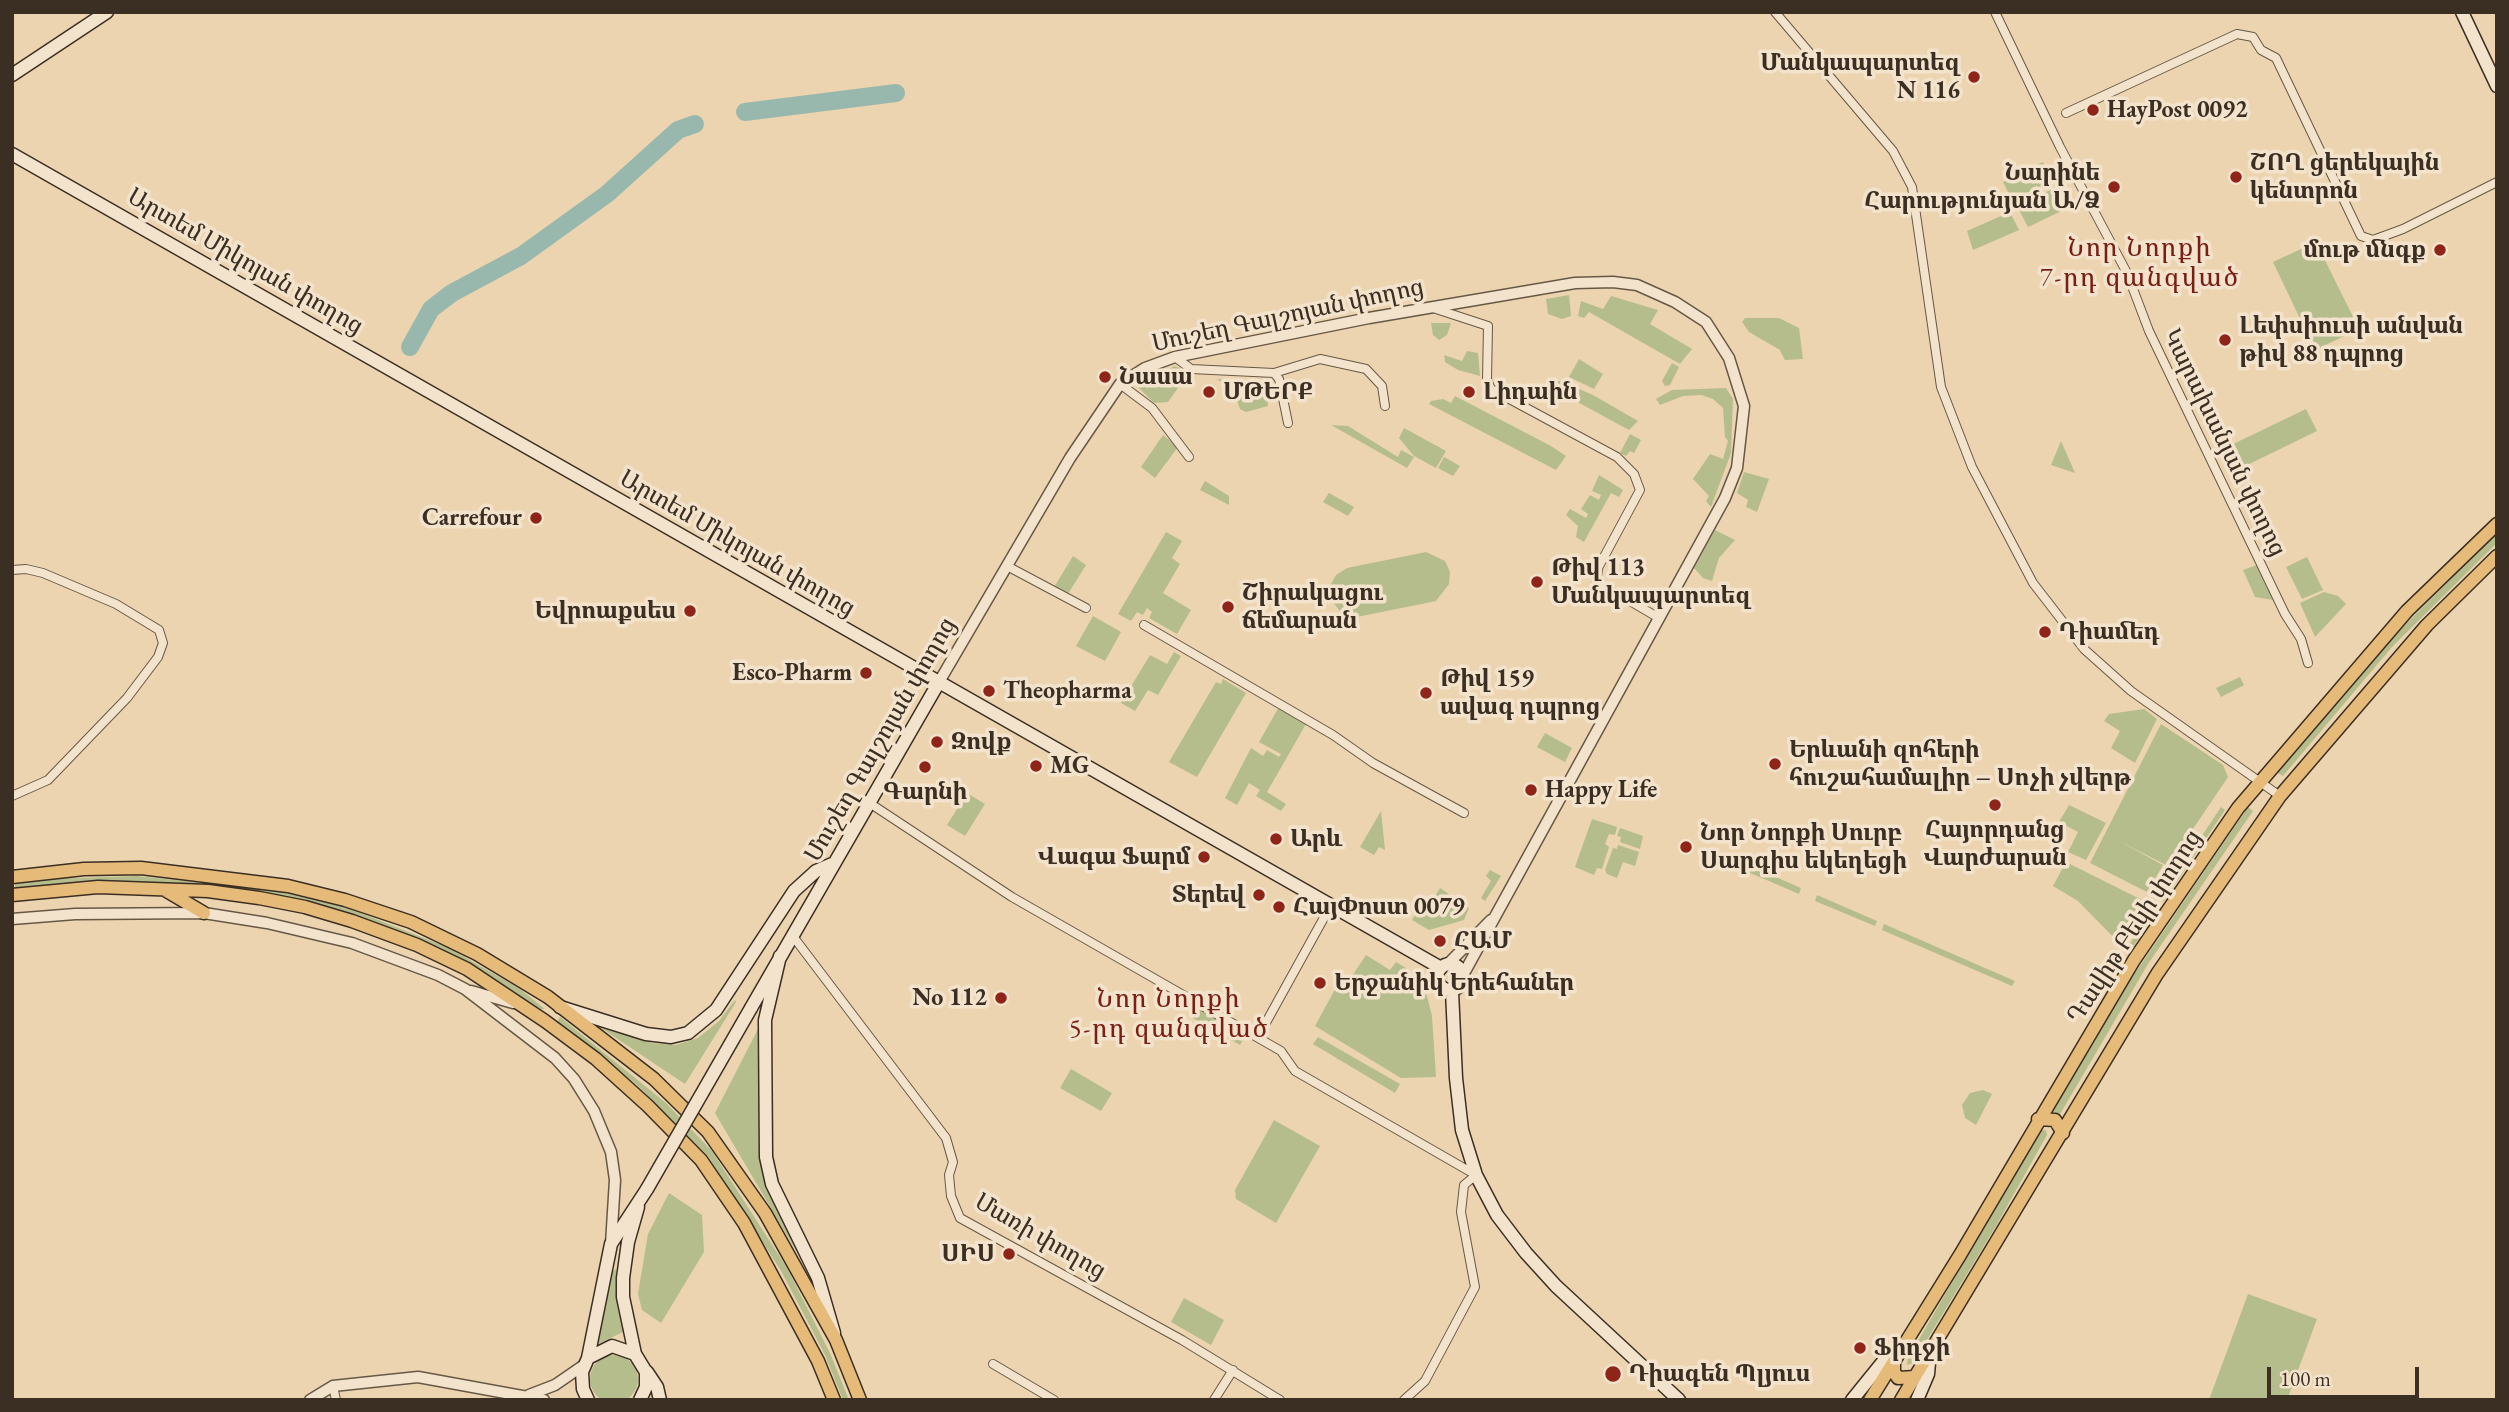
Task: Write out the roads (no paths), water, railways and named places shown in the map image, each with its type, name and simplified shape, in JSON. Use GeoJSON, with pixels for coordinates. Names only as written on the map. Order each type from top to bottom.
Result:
{"type":"FeatureCollection","features":[{"type":"Feature","properties":{"kind":"main road"},"geometry":{"type":"LineString","coordinates":[[12,75],[107,12]]}},
{"type":"Feature","properties":{"kind":"main road"},"geometry":{"type":"LineString","coordinates":[[2462,12],[2497,86]]}},
{"type":"Feature","properties":{"kind":"main road","name":"Արտեմ Միկոյան փողոց"},"geometry":{"type":"LineString","coordinates":[[12,154],[1331,905],[1445,966]]}},
{"type":"Feature","properties":{"kind":"main road","name":"Դավիթ Բեկի փողոց"},"geometry":{"type":"LineString","coordinates":[[1870,1400],[2134,960],[2259,781],[2407,611],[2497,524]]}},
{"type":"Feature","properties":{"kind":"main road","name":"Դավիթ Բեկի փողոց"},"geometry":{"type":"LineString","coordinates":[[1901,1400],[2157,974],[2280,796],[2427,625],[2497,555]]}},
{"type":"Feature","properties":{"kind":"main road","name":"Մուշեղ Գալշոյան փողոց"},"geometry":{"type":"LineString","coordinates":[[611,1244],[622,1223],[639,1203],[939,682]]}},
{"type":"Feature","properties":{"kind":"main road"},"geometry":{"type":"LineString","coordinates":[[560,1007],[646,1034],[671,1037],[688,1033],[724,1000],[794,891],[816,871],[833,864]]}},
{"type":"Feature","properties":{"kind":"main road"},"geometry":{"type":"LineString","coordinates":[[12,877],[84,869],[141,869],[288,886],[345,900],[411,922],[477,954],[560,1007],[654,1079],[708,1132],[765,1213],[836,1340],[860,1400]]}},
{"type":"Feature","properties":{"kind":"main road"},"geometry":{"type":"LineString","coordinates":[[13,894],[98,887],[162,888],[259,898],[305,907],[352,921],[417,945],[467,970],[524,1006],[634,1091],[701,1160],[750,1234],[818,1361],[834,1400]]}},
{"type":"Feature","properties":{"kind":"main road"},"geometry":{"type":"LineString","coordinates":[[162,888],[204,913]]}},
{"type":"Feature","properties":{"kind":"main road"},"geometry":{"type":"LineString","coordinates":[[780,956],[765,1020],[766,1157],[772,1184],[828,1304],[836,1340]]}},
{"type":"Feature","properties":{"kind":"main road"},"geometry":{"type":"LineString","coordinates":[[1445,966],[1458,968],[1463,975],[1460,986],[1452,991],[1444,989],[1438,982],[1445,966]]}},
{"type":"Feature","properties":{"kind":"main road"},"geometry":{"type":"LineString","coordinates":[[1452,991],[1455,1078],[1462,1130],[1476,1175],[1496,1215],[1526,1253],[1679,1400]]}},
{"type":"Feature","properties":{"kind":"main road"},"geometry":{"type":"LineString","coordinates":[[2038,1119],[2055,1120],[2063,1133]]}},
{"type":"Feature","properties":{"kind":"main road"},"geometry":{"type":"LineString","coordinates":[[639,1203],[628,1242],[623,1297],[635,1354],[657,1387],[660,1400]]}},
{"type":"Feature","properties":{"kind":"main road"},"geometry":{"type":"LineString","coordinates":[[588,1400],[581,1381],[611,1244]]}},
{"type":"Feature","properties":{"kind":"main road"},"geometry":{"type":"LineString","coordinates":[[1852,1400],[1886,1358],[1909,1339]]}},
{"type":"Feature","properties":{"kind":"main road"},"geometry":{"type":"LineString","coordinates":[[586,1361],[612,1346],[635,1354]]}},
{"type":"Feature","properties":{"kind":"main road"},"geometry":{"type":"LineString","coordinates":[[1917,1400],[1928,1374],[1930,1352]]}},
{"type":"Feature","properties":{"kind":"main road"},"geometry":{"type":"LineString","coordinates":[[1894,1363],[1894,1372],[1899,1378],[1915,1377]]}},
{"type":"Feature","properties":{"kind":"main road"},"geometry":{"type":"LineString","coordinates":[[640,1400],[646,1387],[646,1372]]}},
{"type":"Feature","properties":{"kind":"street"},"geometry":{"type":"LineString","coordinates":[[1774,12],[1892,151],[1912,187],[1941,387],[1972,467],[2033,583],[2084,649],[2131,691],[2280,796]]}},
{"type":"Feature","properties":{"kind":"street","name":"Կարախանյան փողոց"},"geometry":{"type":"LineString","coordinates":[[1995,12],[2060,147],[2127,272],[2148,331],[2285,614],[2301,639],[2308,663]]}},
{"type":"Feature","properties":{"kind":"street"},"geometry":{"type":"LineString","coordinates":[[2066,113],[2237,34],[2253,37],[2261,50],[2276,58],[2361,236],[2373,240],[2403,229],[2497,182]]}},
{"type":"Feature","properties":{"kind":"street","name":"Մուշեղ Գալշոյան փողոց"},"geometry":{"type":"LineString","coordinates":[[939,682],[1070,458],[1120,384],[1145,368],[1175,357],[1433,307],[1575,284],[1613,282],[1637,285],[1675,302],[1706,322],[1729,358],[1744,406],[1742,447],[1725,498],[1493,918],[1488,934],[1463,975]]}},
{"type":"Feature","properties":{"kind":"street"},"geometry":{"type":"LineString","coordinates":[[1433,307],[1488,326],[1487,380],[1491,389],[1616,457],[1634,474],[1640,490],[1598,568],[1595,586],[1618,594],[1659,618]]}},
{"type":"Feature","properties":{"kind":"street"},"geometry":{"type":"LineString","coordinates":[[1175,357],[1191,369],[1274,373],[1320,359],[1366,369],[1382,386],[1385,406]]}},
{"type":"Feature","properties":{"kind":"street"},"geometry":{"type":"LineString","coordinates":[[1274,373],[1279,379],[1288,423]]}},
{"type":"Feature","properties":{"kind":"street"},"geometry":{"type":"LineString","coordinates":[[1120,384],[1152,408],[1189,457]]}},
{"type":"Feature","properties":{"kind":"street"},"geometry":{"type":"LineString","coordinates":[[1007,566],[1086,608]]}},
{"type":"Feature","properties":{"kind":"street"},"geometry":{"type":"LineString","coordinates":[[12,570],[43,573],[116,604],[159,631],[163,643],[158,656],[127,698],[48,780],[12,796]]}},
{"type":"Feature","properties":{"kind":"street"},"geometry":{"type":"LineString","coordinates":[[1144,625],[1333,735],[1373,763],[1464,813]]}},
{"type":"Feature","properties":{"kind":"street"},"geometry":{"type":"LineString","coordinates":[[868,802],[1012,898],[1258,1037],[1281,1051],[1296,1071],[1476,1175],[1464,1185],[1461,1212],[1475,1287],[1425,1381],[1404,1400]]}},
{"type":"Feature","properties":{"kind":"street"},"geometry":{"type":"LineString","coordinates":[[1258,1037],[1331,905]]}},
{"type":"Feature","properties":{"kind":"street"},"geometry":{"type":"LineString","coordinates":[[12,919],[75,914],[204,913],[267,923],[352,943],[426,970],[465,989],[524,1006]]}},
{"type":"Feature","properties":{"kind":"street","name":"Մուշեղ Գալշոյան փողոց"},"geometry":{"type":"LineString","coordinates":[[1445,966],[1493,918]]}},
{"type":"Feature","properties":{"kind":"street","name":"Մառի փողոց"},"geometry":{"type":"LineString","coordinates":[[792,935],[946,1138],[953,1162],[949,1175],[951,1196],[960,1218],[1233,1370],[1280,1400]]}},
{"type":"Feature","properties":{"kind":"street"},"geometry":{"type":"LineString","coordinates":[[465,989],[555,1058],[575,1079],[594,1111],[611,1152],[615,1180],[611,1244]]}},
{"type":"Feature","properties":{"kind":"street"},"geometry":{"type":"LineString","coordinates":[[529,1395],[555,1385],[586,1361]]}},
{"type":"Feature","properties":{"kind":"street"},"geometry":{"type":"LineString","coordinates":[[993,1364],[1054,1400]]}},
{"type":"Feature","properties":{"kind":"street"},"geometry":{"type":"LineString","coordinates":[[1214,1400],[1233,1370]]}},
{"type":"Feature","properties":{"kind":"street"},"geometry":{"type":"LineString","coordinates":[[310,1400],[333,1386],[418,1377],[529,1395],[544,1400]]}},
{"type":"Feature","properties":{"kind":"street"},"geometry":{"type":"LineString","coordinates":[[333,1386],[336,1400]]}},
{"type":"Feature","properties":{"kind":"waterway"},"geometry":{"type":"LineString","coordinates":[[745,112],[896,93]]}},
{"type":"Feature","properties":{"kind":"waterway"},"geometry":{"type":"LineString","coordinates":[[410,347],[431,309],[452,293],[521,256],[607,194],[678,130],[695,124]]}},
{"type":"Feature","properties":{"kind":"place","name":"Մանկապարտեզ N 116"},"geometry":{"type":"Point","coordinates":[1974,77]}},
{"type":"Feature","properties":{"kind":"place","name":"HayPost 0092"},"geometry":{"type":"Point","coordinates":[2093,110]}},
{"type":"Feature","properties":{"kind":"place","name":"ՇՈՂ ցերեկային կենտրոն"},"geometry":{"type":"Point","coordinates":[2236,177]}},
{"type":"Feature","properties":{"kind":"place","name":"Նարինե Հարությունյան Ա/Ձ"},"geometry":{"type":"Point","coordinates":[2114,187]}},
{"type":"Feature","properties":{"kind":"place","name":"մութ մնգք"},"geometry":{"type":"Point","coordinates":[2440,250]}},
{"type":"Feature","properties":{"kind":"place","name":"Լեփսիուսի անվան թիվ 88 դպրոց"},"geometry":{"type":"Point","coordinates":[2225,340]}},
{"type":"Feature","properties":{"kind":"place","name":"Նասա"},"geometry":{"type":"Point","coordinates":[1105,377]}},
{"type":"Feature","properties":{"kind":"place","name":"ՄԹԵՐՔ"},"geometry":{"type":"Point","coordinates":[1209,392]}},
{"type":"Feature","properties":{"kind":"place","name":"Լիդաին"},"geometry":{"type":"Point","coordinates":[1469,392]}},
{"type":"Feature","properties":{"kind":"place","name":"Carrefour"},"geometry":{"type":"Point","coordinates":[536,518]}},
{"type":"Feature","properties":{"kind":"place","name":"Թիվ 113 Մանկապարտեզ"},"geometry":{"type":"Point","coordinates":[1537,582]}},
{"type":"Feature","properties":{"kind":"place","name":"Շիրակացու ճեմարան"},"geometry":{"type":"Point","coordinates":[1228,607]}},
{"type":"Feature","properties":{"kind":"place","name":"Եվրոաքսես"},"geometry":{"type":"Point","coordinates":[690,611]}},
{"type":"Feature","properties":{"kind":"place","name":"Դիամեդ"},"geometry":{"type":"Point","coordinates":[2045,632]}},
{"type":"Feature","properties":{"kind":"place","name":"Esco-Pharm"},"geometry":{"type":"Point","coordinates":[866,673]}},
{"type":"Feature","properties":{"kind":"place","name":"Theopharma"},"geometry":{"type":"Point","coordinates":[989,691]}},
{"type":"Feature","properties":{"kind":"place","name":"Թիվ 159 ավագ դպրոց"},"geometry":{"type":"Point","coordinates":[1426,693]}},
{"type":"Feature","properties":{"kind":"place","name":"Զովք"},"geometry":{"type":"Point","coordinates":[937,742]}},
{"type":"Feature","properties":{"kind":"place","name":"Երևանի զոհերի հուշահամալիր – Սոչի չվերթ"},"geometry":{"type":"Point","coordinates":[1775,764]}},
{"type":"Feature","properties":{"kind":"place","name":"MG"},"geometry":{"type":"Point","coordinates":[1036,766]}},
{"type":"Feature","properties":{"kind":"place","name":"Գարնի"},"geometry":{"type":"Point","coordinates":[925,767]}},
{"type":"Feature","properties":{"kind":"place","name":"Happy Life"},"geometry":{"type":"Point","coordinates":[1531,790]}},
{"type":"Feature","properties":{"kind":"place","name":"Հայորդանց Վարժարան"},"geometry":{"type":"Point","coordinates":[1995,805]}},
{"type":"Feature","properties":{"kind":"place","name":"Արև"},"geometry":{"type":"Point","coordinates":[1276,839]}},
{"type":"Feature","properties":{"kind":"place","name":"Նոր Նորքի Սուրբ Սարգիս եկեղեցի"},"geometry":{"type":"Point","coordinates":[1686,847]}},
{"type":"Feature","properties":{"kind":"place","name":"Վագա Ֆարմ"},"geometry":{"type":"Point","coordinates":[1204,857]}},
{"type":"Feature","properties":{"kind":"place","name":"Տերեվ"},"geometry":{"type":"Point","coordinates":[1259,895]}},
{"type":"Feature","properties":{"kind":"place","name":"ՀայՓոստ 0079"},"geometry":{"type":"Point","coordinates":[1279,907]}},
{"type":"Feature","properties":{"kind":"place","name":"ՀԱՄ"},"geometry":{"type":"Point","coordinates":[1440,941]}},
{"type":"Feature","properties":{"kind":"place","name":"Երջանիկ Երեհաներ"},"geometry":{"type":"Point","coordinates":[1320,983]}},
{"type":"Feature","properties":{"kind":"place","name":"No 112"},"geometry":{"type":"Point","coordinates":[1001,998]}},
{"type":"Feature","properties":{"kind":"place","name":"ՍԻՍ"},"geometry":{"type":"Point","coordinates":[1009,1254]}},
{"type":"Feature","properties":{"kind":"place","name":"Ֆիդջի"},"geometry":{"type":"Point","coordinates":[1860,1348]}},
{"type":"Feature","properties":{"kind":"place","name":"Դիագեն Պլյուս"},"geometry":{"type":"Point","coordinates":[1613,1374]}},
{"type":"Feature","properties":{"kind":"district","name":"Նոր Նորքի 7-րդ զանգված"},"geometry":{"type":"Point","coordinates":[2140,264]}},
{"type":"Feature","properties":{"kind":"district","name":"Նոր Նորքի 5-րդ զանգված"},"geometry":{"type":"Point","coordinates":[1169,1015]}}]}
